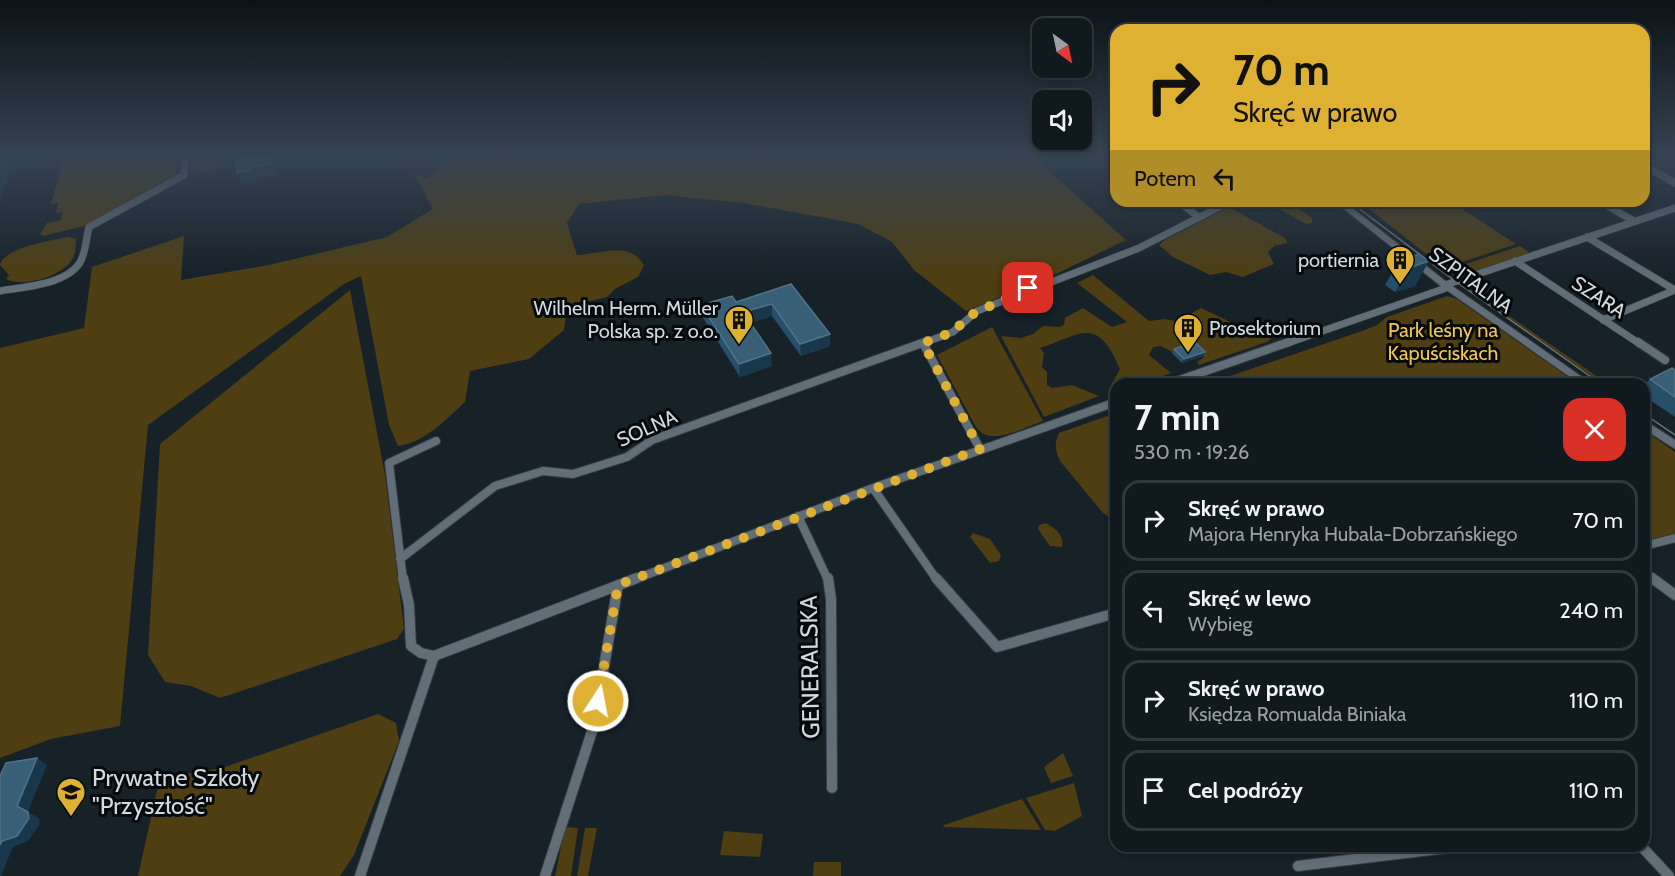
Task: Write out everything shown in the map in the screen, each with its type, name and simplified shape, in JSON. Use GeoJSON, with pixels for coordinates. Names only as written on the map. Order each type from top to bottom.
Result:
{"type":"FeatureCollection","features":[{"type":"Feature","properties":{"kind":"street"},"geometry":{"type":"LineString","coordinates":[[0,291],[51,280],[74,269],[80,262],[88,227],[145,196]]}},
{"type":"Feature","properties":{"kind":"street"},"geometry":{"type":"LineString","coordinates":[[1185,207],[1199,217]]}},
{"type":"Feature","properties":{"kind":"street","name":"SOLNA"},"geometry":{"type":"LineString","coordinates":[[400,559],[495,486],[543,471],[573,474],[627,457],[652,440],[953,332],[978,311],[1028,288],[1062,279],[1139,248],[1219,207]]}},
{"type":"Feature","properties":{"kind":"street","name":"SZPITALNA"},"geometry":{"type":"LineString","coordinates":[[1346,207],[1447,286],[1578,378]]}},
{"type":"Feature","properties":{"kind":"street"},"geometry":{"type":"LineString","coordinates":[[1610,207],[1634,221]]}},
{"type":"Feature","properties":{"kind":"street"},"geometry":{"type":"LineString","coordinates":[[1185,378],[1515,261],[1675,208]]}},
{"type":"Feature","properties":{"kind":"street"},"geometry":{"type":"LineString","coordinates":[[1587,237],[1675,290]]}},
{"type":"Feature","properties":{"kind":"street","name":"SZARA"},"geometry":{"type":"LineString","coordinates":[[1515,261],[1665,360]]}},
{"type":"Feature","properties":{"kind":"street"},"geometry":{"type":"LineString","coordinates":[[1603,320],[1675,290]]}},
{"type":"Feature","properties":{"kind":"street"},"geometry":{"type":"LineString","coordinates":[[923,343],[980,449]]}},
{"type":"Feature","properties":{"kind":"street"},"geometry":{"type":"LineString","coordinates":[[436,441],[389,463],[405,597],[410,605],[411,646],[421,653],[434,656],[873,488],[1110,404]]}},
{"type":"Feature","properties":{"kind":"street"},"geometry":{"type":"LineString","coordinates":[[1650,428],[1675,445]]}},
{"type":"Feature","properties":{"kind":"street"},"geometry":{"type":"LineString","coordinates":[[873,488],[932,573],[997,647],[1110,615]]}},
{"type":"Feature","properties":{"kind":"street","name":"GENERALSKA"},"geometry":{"type":"LineString","coordinates":[[798,516],[829,581],[832,788]]}},
{"type":"Feature","properties":{"kind":"street"},"geometry":{"type":"LineString","coordinates":[[1650,544],[1675,538]]}},
{"type":"Feature","properties":{"kind":"street"},"geometry":{"type":"LineString","coordinates":[[1650,576],[1675,595]]}},
{"type":"Feature","properties":{"kind":"street"},"geometry":{"type":"LineString","coordinates":[[545,876],[563,815],[589,745],[611,634],[618,585]]}},
{"type":"Feature","properties":{"kind":"street"},"geometry":{"type":"LineString","coordinates":[[360,876],[434,656]]}},
{"type":"Feature","properties":{"kind":"street"},"geometry":{"type":"LineString","coordinates":[[1298,866],[1414,852]]}},
{"type":"Feature","properties":{"kind":"street"},"geometry":{"type":"LineString","coordinates":[[1647,852],[1669,876]]}},
{"type":"Feature","properties":{"kind":"green space"},"geometry":{"type":"Polygon","coordinates":[[[53,196],[138,196],[88,225],[43,236],[40,234],[47,223],[61,220],[62,212],[56,213],[58,203],[51,204],[53,196]]]}},
{"type":"Feature","properties":{"kind":"green space"},"geometry":{"type":"Polygon","coordinates":[[[426,196],[656,196],[579,204],[567,223],[577,255],[614,250],[631,253],[638,257],[644,265],[638,277],[615,289],[607,297],[574,305],[566,315],[564,330],[529,359],[470,371],[465,402],[442,423],[417,440],[398,446],[389,425],[361,276],[344,284],[148,425],[120,726],[51,739],[0,758],[0,348],[84,328],[92,267],[184,236],[181,280],[269,265],[387,237],[433,209],[426,196]]]}},
{"type":"Feature","properties":{"kind":"green space"},"geometry":{"type":"Polygon","coordinates":[[[673,196],[1077,196],[1126,240],[1054,275],[966,311],[914,270],[892,242],[858,224],[744,203],[673,196]]]}},
{"type":"Feature","properties":{"kind":"green space"},"geometry":{"type":"Polygon","coordinates":[[[1229,207],[1285,238],[1287,243],[1274,246],[1268,252],[1274,264],[1243,277],[1226,272],[1210,275],[1173,257],[1159,245],[1165,240],[1229,207]]]}},
{"type":"Feature","properties":{"kind":"green space"},"geometry":{"type":"Polygon","coordinates":[[[1276,207],[1296,207],[1312,218],[1312,223],[1306,224],[1276,207]]]}},
{"type":"Feature","properties":{"kind":"green space"},"geometry":{"type":"Polygon","coordinates":[[[1367,207],[1459,207],[1516,244],[1444,268],[1367,207]]]}},
{"type":"Feature","properties":{"kind":"green space"},"geometry":{"type":"Polygon","coordinates":[[[68,237],[76,239],[76,248],[66,267],[50,276],[31,281],[6,279],[9,275],[0,265],[3,259],[10,254],[29,246],[68,237]]]}},
{"type":"Feature","properties":{"kind":"green space"},"geometry":{"type":"Polygon","coordinates":[[[1520,246],[1530,253],[1460,276],[1448,270],[1520,246]]]}},
{"type":"Feature","properties":{"kind":"green space"},"geometry":{"type":"Polygon","coordinates":[[[1093,275],[1149,321],[1165,319],[1184,323],[1192,313],[1201,308],[1241,327],[1270,326],[1277,334],[1267,342],[1199,365],[1197,362],[1204,357],[1195,345],[1172,352],[1161,346],[1153,347],[1149,355],[1171,373],[1158,378],[1115,378],[1120,369],[1104,341],[1096,335],[1078,334],[1040,348],[1044,353],[1042,367],[1047,372],[1047,385],[1052,388],[1072,385],[1099,396],[1044,417],[1001,336],[1021,338],[1033,334],[1043,326],[1060,327],[1064,325],[1065,318],[1083,308],[1112,327],[1127,322],[1077,283],[1093,275]]]}},
{"type":"Feature","properties":{"kind":"green space"},"geometry":{"type":"Polygon","coordinates":[[[1464,282],[1468,285],[1467,287],[1599,378],[1594,378],[1459,283],[1464,282]]]}},
{"type":"Feature","properties":{"kind":"green space"},"geometry":{"type":"Polygon","coordinates":[[[350,290],[385,475],[404,629],[397,639],[220,698],[191,686],[165,682],[148,655],[160,444],[350,290]]]}},
{"type":"Feature","properties":{"kind":"green space","name":"Park leśny na Kapuściskach"},"geometry":{"type":"Polygon","coordinates":[[[1447,296],[1457,299],[1569,378],[1225,378],[1362,331],[1377,325],[1387,317],[1447,296]]]}},
{"type":"Feature","properties":{"kind":"green space"},"geometry":{"type":"Polygon","coordinates":[[[992,327],[1043,421],[998,436],[982,433],[976,427],[937,355],[992,327]]]}},
{"type":"Feature","properties":{"kind":"green space"},"geometry":{"type":"Polygon","coordinates":[[[1110,415],[1110,517],[1103,513],[1060,461],[1056,447],[1059,433],[1110,415]]]}},
{"type":"Feature","properties":{"kind":"green space"},"geometry":{"type":"Polygon","coordinates":[[[1650,434],[1675,452],[1675,534],[1650,540],[1650,434]]]}},
{"type":"Feature","properties":{"kind":"green space"},"geometry":{"type":"Polygon","coordinates":[[[1046,523],[1061,536],[1062,547],[1050,546],[1038,529],[1039,525],[1046,523]]]}},
{"type":"Feature","properties":{"kind":"green space"},"geometry":{"type":"Polygon","coordinates":[[[973,533],[990,539],[1001,555],[999,561],[990,563],[970,537],[973,533]]]}},
{"type":"Feature","properties":{"kind":"green space"},"geometry":{"type":"Polygon","coordinates":[[[378,714],[396,723],[399,741],[354,855],[340,876],[138,876],[157,790],[172,776],[222,768],[378,714]]]}},
{"type":"Feature","properties":{"kind":"green space"},"geometry":{"type":"Polygon","coordinates":[[[1063,753],[1073,776],[1051,783],[1044,767],[1063,753]]]}},
{"type":"Feature","properties":{"kind":"green space"},"geometry":{"type":"Polygon","coordinates":[[[1074,783],[1082,816],[1055,831],[1045,830],[1026,798],[1074,783]]]}},
{"type":"Feature","properties":{"kind":"green space"},"geometry":{"type":"Polygon","coordinates":[[[1022,799],[1041,830],[943,827],[944,825],[1022,799]]]}},
{"type":"Feature","properties":{"kind":"green space"},"geometry":{"type":"Polygon","coordinates":[[[565,827],[578,828],[571,876],[555,876],[565,827]]]}},
{"type":"Feature","properties":{"kind":"green space"},"geometry":{"type":"Polygon","coordinates":[[[585,828],[597,828],[588,876],[577,876],[585,828]]]}},
{"type":"Feature","properties":{"kind":"green space"},"geometry":{"type":"Polygon","coordinates":[[[724,831],[763,834],[760,857],[720,855],[724,831]]]}},
{"type":"Feature","properties":{"kind":"green space"},"geometry":{"type":"Polygon","coordinates":[[[814,862],[841,862],[841,876],[813,876],[814,862]]]}},
{"type":"Feature","properties":{"kind":"building"},"geometry":{"type":"Polygon","coordinates":[[[1419,254],[1429,261],[1409,268],[1399,261],[1419,254]]]}},
{"type":"Feature","properties":{"kind":"building"},"geometry":{"type":"Polygon","coordinates":[[[791,284],[830,334],[800,344],[772,304],[743,312],[771,353],[739,364],[701,305],[732,296],[736,302],[791,284]]]}},
{"type":"Feature","properties":{"kind":"building"},"geometry":{"type":"Polygon","coordinates":[[[1195,342],[1205,352],[1184,359],[1174,349],[1195,342]]]}},
{"type":"Feature","properties":{"kind":"building"},"geometry":{"type":"Polygon","coordinates":[[[1672,368],[1675,370],[1675,397],[1650,379],[1672,368]]]}},
{"type":"Feature","properties":{"kind":"building"},"geometry":{"type":"Polygon","coordinates":[[[37,758],[17,806],[28,812],[29,818],[17,836],[2,841],[0,845],[0,776],[6,763],[37,758]]]}},
{"type":"Feature","properties":{"kind":"tram line"},"geometry":{"type":"LineString","coordinates":[[1357,207],[1455,281],[1592,378]]}},
{"type":"Feature","properties":{"kind":"tram line"},"geometry":{"type":"LineString","coordinates":[[1650,418],[1675,435]]}},
{"type":"Feature","properties":{"kind":"place","name":"portiernia"},"geometry":{"type":"Point","coordinates":[1400,286]}},
{"type":"Feature","properties":{"kind":"place","name":"Wilhelm Herm. Müller Polska sp. z o.o."},"geometry":{"type":"Point","coordinates":[739,346]}},
{"type":"Feature","properties":{"kind":"place","name":"Prosektorium"},"geometry":{"type":"Point","coordinates":[1188,354]}},
{"type":"Feature","properties":{"kind":"place","name":"Prywatne Szkoły \"Przyszłość\""},"geometry":{"type":"Point","coordinates":[71,818]}},
{"type":"Feature","properties":{"kind":"route"},"geometry":{"type":"LineString","coordinates":[[598,701],[618,585],[980,449],[923,343],[953,332],[969,316],[1028,288]]}}]}
